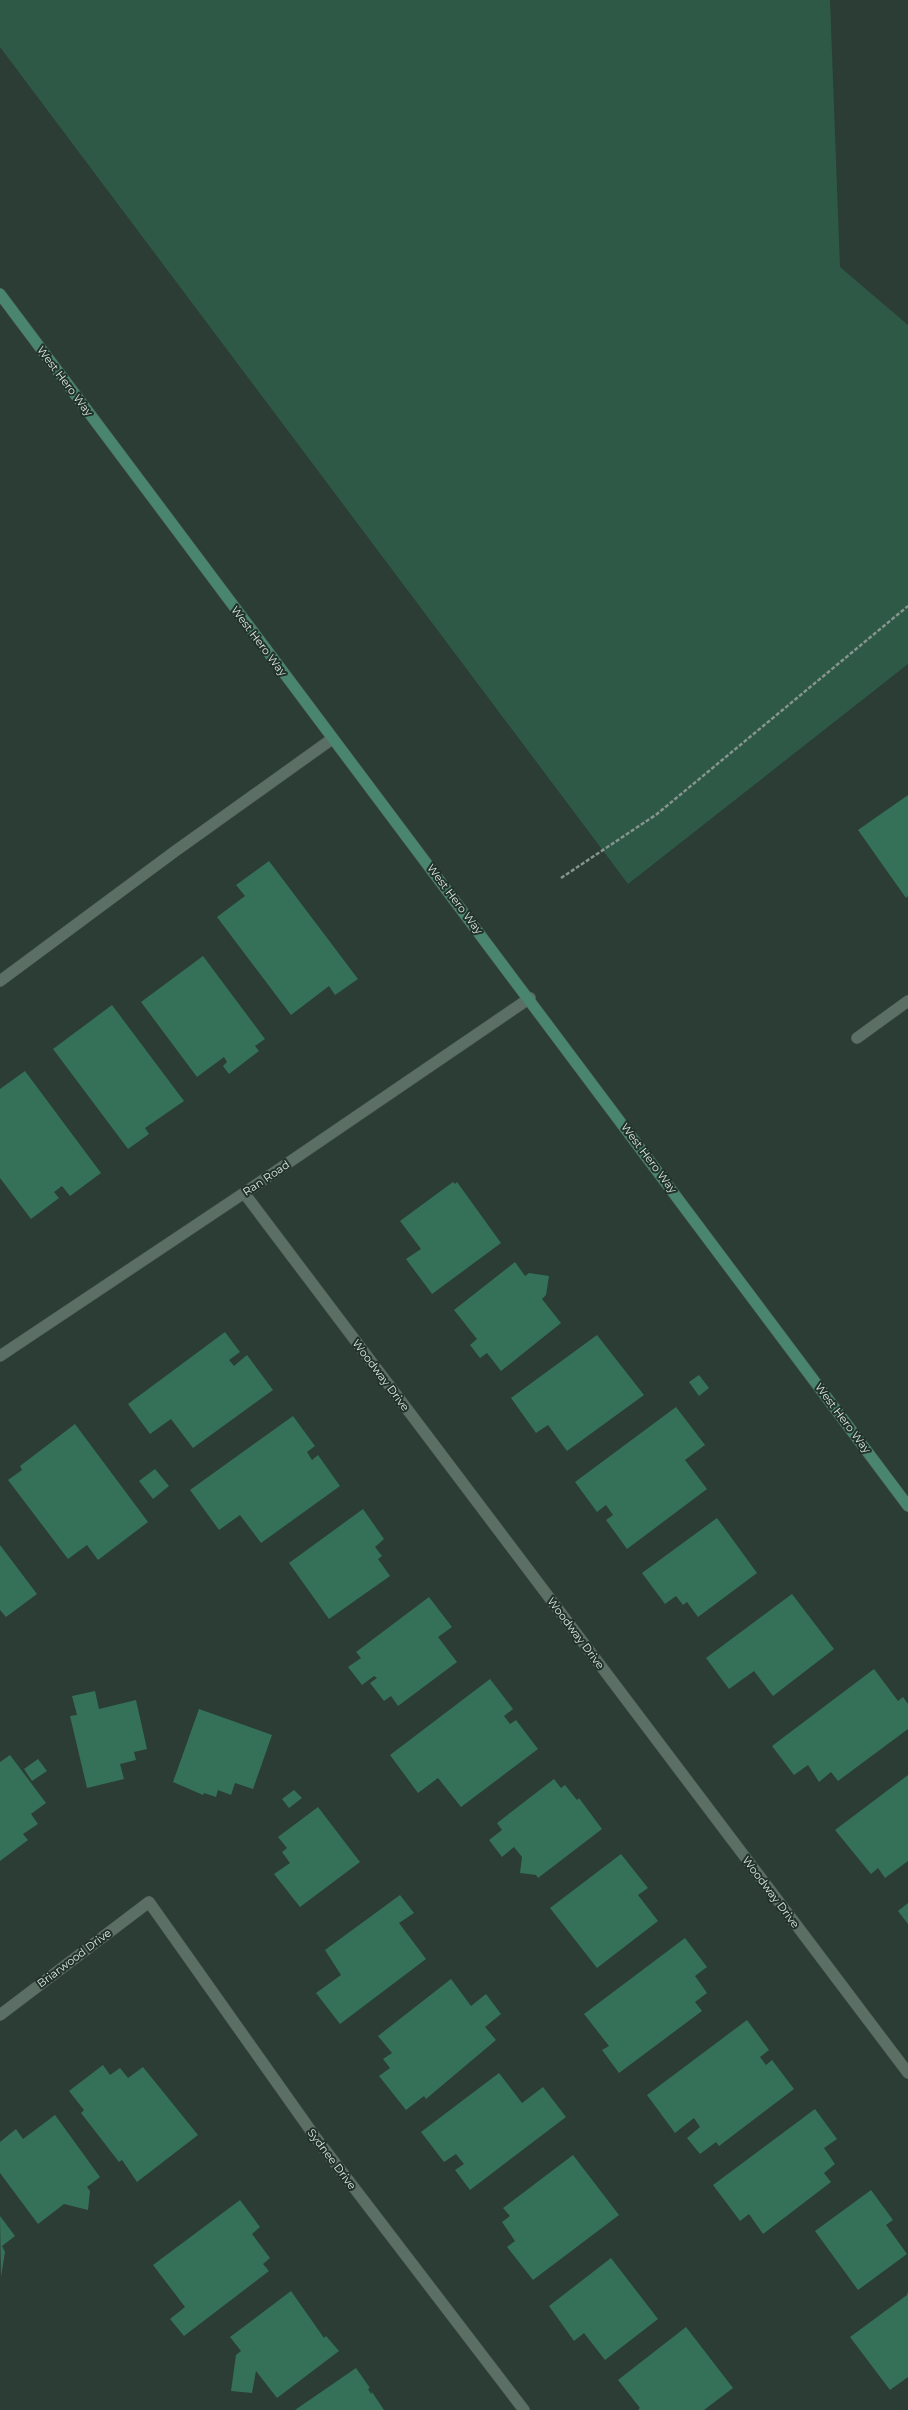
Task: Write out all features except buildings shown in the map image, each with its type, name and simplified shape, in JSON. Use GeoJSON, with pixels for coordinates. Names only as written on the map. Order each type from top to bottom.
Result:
{"type":"FeatureCollection","features":[{"type":"Feature","properties":{"kind":"main road","name":"West Hero Way"},"geometry":{"type":"LineString","coordinates":[[0,294],[332,739],[530,998],[908,1506]]}},
{"type":"Feature","properties":{"kind":"street"},"geometry":{"type":"LineString","coordinates":[[0,981],[174,852],[332,739]]}},
{"type":"Feature","properties":{"kind":"street","name":"Ran Road"},"geometry":{"type":"LineString","coordinates":[[0,1356],[244,1193],[530,998]]}},
{"type":"Feature","properties":{"kind":"street"},"geometry":{"type":"LineString","coordinates":[[857,1038],[908,1001]]}},
{"type":"Feature","properties":{"kind":"street","name":"Woodway Drive"},"geometry":{"type":"LineString","coordinates":[[244,1193],[908,2073]]}},
{"type":"Feature","properties":{"kind":"street","name":"Briarwood Drive"},"geometry":{"type":"LineString","coordinates":[[0,2015],[148,1902]]}},
{"type":"Feature","properties":{"kind":"street","name":"Sydnee Drive"},"geometry":{"type":"LineString","coordinates":[[148,1902],[316,2138],[524,2410]]}},
{"type":"Feature","properties":{"kind":"path"},"geometry":{"type":"LineString","coordinates":[[561,878],[657,814],[908,606]]}},
{"type":"Feature","properties":{"kind":"green space"},"geometry":{"type":"Polygon","coordinates":[[[0,0],[830,0],[840,267],[908,325],[908,664],[628,884],[0,47],[0,0]]]}}]}
